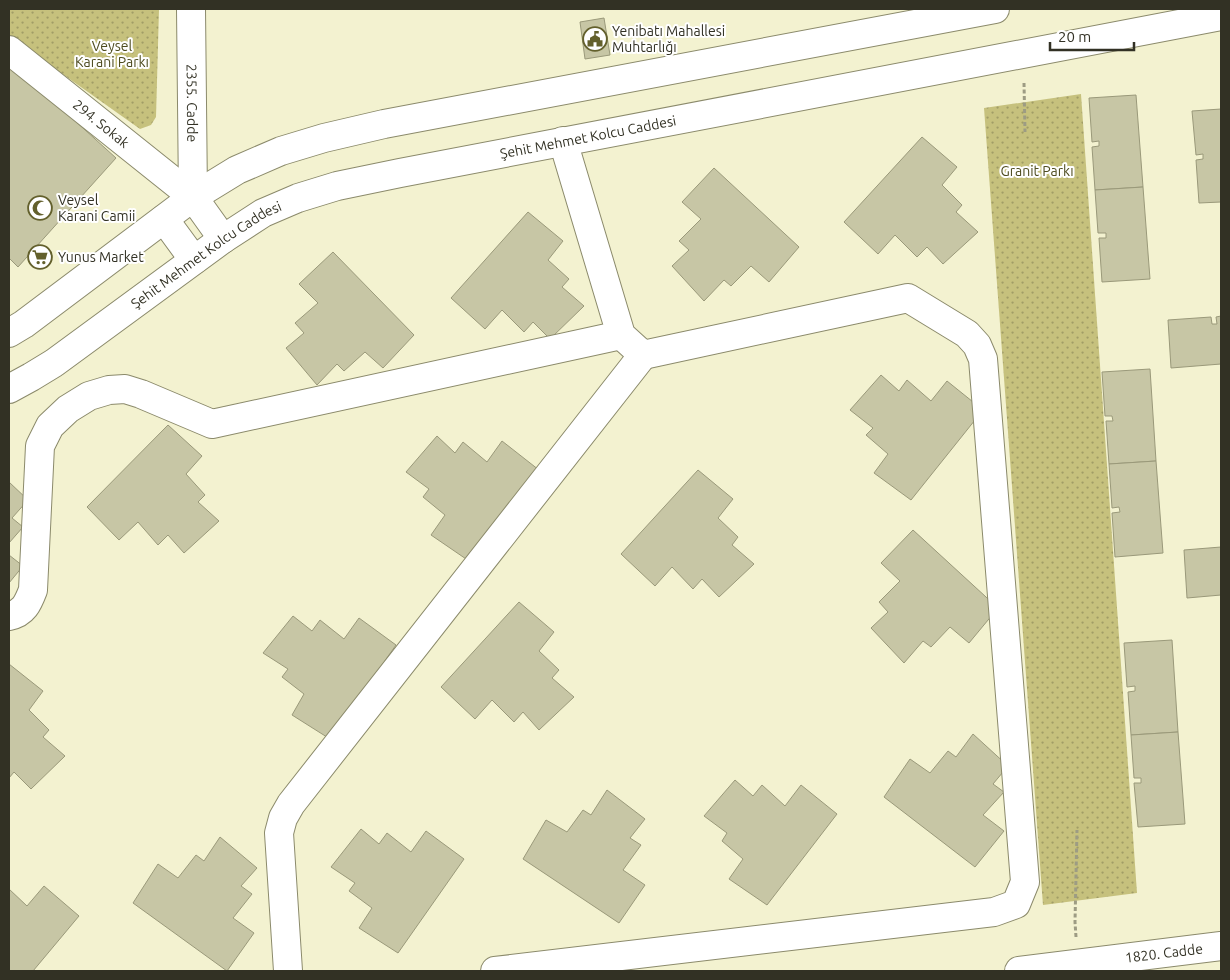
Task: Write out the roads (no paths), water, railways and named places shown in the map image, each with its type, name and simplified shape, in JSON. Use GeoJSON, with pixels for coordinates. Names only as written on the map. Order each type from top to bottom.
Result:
{"type":"FeatureCollection","features":[{"type":"Feature","properties":{"kind":"street","name":"2355. Cadde"},"geometry":{"type":"LineString","coordinates":[[191,9],[193,197]]}},
{"type":"Feature","properties":{"kind":"street"},"geometry":{"type":"LineString","coordinates":[[9,333],[24,324],[193,197],[237,170],[281,151],[324,138],[384,124],[995,9]]}},
{"type":"Feature","properties":{"kind":"street","name":"Şehit Mehmet Kolcu Caddesi"},"geometry":{"type":"LineString","coordinates":[[9,389],[54,363],[223,239],[263,213],[298,198],[337,186],[400,173],[1221,16]]}},
{"type":"Feature","properties":{"kind":"street","name":"294. Sokak"},"geometry":{"type":"LineString","coordinates":[[9,50],[193,197],[223,239]]}},
{"type":"Feature","properties":{"kind":"street"},"geometry":{"type":"LineString","coordinates":[[563,142],[621,336],[643,355]]}},
{"type":"Feature","properties":{"kind":"street"},"geometry":{"type":"LineString","coordinates":[[164,219],[194,260]]}},
{"type":"Feature","properties":{"kind":"street"},"geometry":{"type":"LineString","coordinates":[[288,971],[279,833],[283,818],[297,797],[643,355],[908,298],[967,334],[977,345],[983,358],[1025,882],[1016,904],[994,912],[495,971]]}},
{"type":"Feature","properties":{"kind":"street"},"geometry":{"type":"LineString","coordinates":[[9,616],[16,615],[28,605],[33,590],[40,446],[50,426],[68,409],[89,396],[109,390],[125,388],[212,424],[621,336]]}},
{"type":"Feature","properties":{"kind":"street","name":"1820. Cadde"},"geometry":{"type":"LineString","coordinates":[[1019,971],[1221,946]]}},
{"type":"Feature","properties":{"kind":"place","name":"Yenibatı Mahallesi Muhtarlığı"},"geometry":{"type":"Point","coordinates":[595,39]}},
{"type":"Feature","properties":{"kind":"place","name":"Veysel Karani Camii"},"geometry":{"type":"Point","coordinates":[40,208]}},
{"type":"Feature","properties":{"kind":"place","name":"Yunus Market"},"geometry":{"type":"Point","coordinates":[40,257]}},
{"type":"Feature","properties":{"kind":"park label","name":"Veysel Karani Parkı"},"geometry":{"type":"Point","coordinates":[112,54]}},
{"type":"Feature","properties":{"kind":"park label","name":"Granit Parkı"},"geometry":{"type":"Point","coordinates":[1037,171]}}]}
